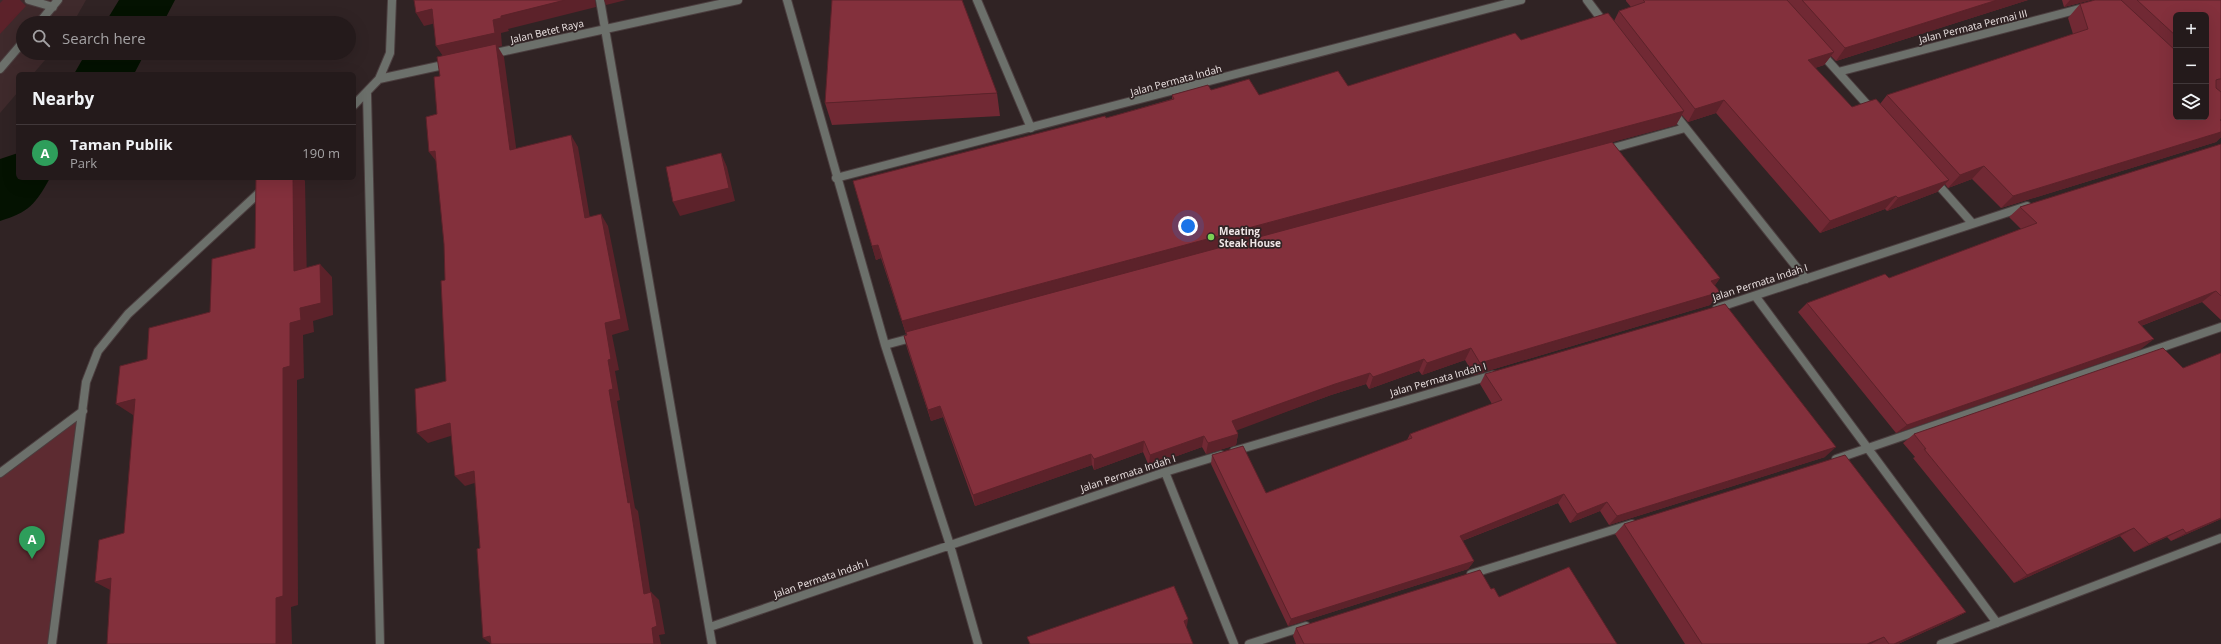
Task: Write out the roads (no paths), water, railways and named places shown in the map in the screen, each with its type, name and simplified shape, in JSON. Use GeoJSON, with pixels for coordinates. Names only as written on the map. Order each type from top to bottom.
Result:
{"type":"FeatureCollection","features":[{"type":"Feature","properties":{"kind":"street"},"geometry":{"type":"LineString","coordinates":[[29,0],[53,7]]}},
{"type":"Feature","properties":{"kind":"street"},"geometry":{"type":"LineString","coordinates":[[45,16],[58,0]]}},
{"type":"Feature","properties":{"kind":"street"},"geometry":{"type":"LineString","coordinates":[[356,103],[367,94],[379,79],[390,53],[392,0]]}},
{"type":"Feature","properties":{"kind":"street"},"geometry":{"type":"LineString","coordinates":[[600,0],[712,644]]}},
{"type":"Feature","properties":{"kind":"street","name":"Jalan Betet Raya"},"geometry":{"type":"LineString","coordinates":[[480,56],[738,0]]}},
{"type":"Feature","properties":{"kind":"street"},"geometry":{"type":"LineString","coordinates":[[787,0],[836,178],[885,345],[950,545],[978,644]]}},
{"type":"Feature","properties":{"kind":"street"},"geometry":{"type":"LineString","coordinates":[[977,0],[1031,128]]}},
{"type":"Feature","properties":{"kind":"street","name":"Jalan Permata Indah"},"geometry":{"type":"LineString","coordinates":[[836,178],[1521,0]]}},
{"type":"Feature","properties":{"kind":"street"},"geometry":{"type":"LineString","coordinates":[[1587,0],[1610,31]]}},
{"type":"Feature","properties":{"kind":"street","name":"Jalan Permata Permai III"},"geometry":{"type":"LineString","coordinates":[[1838,72],[2089,7]]}},
{"type":"Feature","properties":{"kind":"street"},"geometry":{"type":"LineString","coordinates":[[1816,48],[1879,118]]}},
{"type":"Feature","properties":{"kind":"street"},"geometry":{"type":"LineString","coordinates":[[0,69],[16,50]]}},
{"type":"Feature","properties":{"kind":"street"},"geometry":{"type":"LineString","coordinates":[[379,79],[457,62]]}},
{"type":"Feature","properties":{"kind":"street"},"geometry":{"type":"LineString","coordinates":[[367,94],[380,644]]}},
{"type":"Feature","properties":{"kind":"street"},"geometry":{"type":"LineString","coordinates":[[1666,104],[1806,278]]}},
{"type":"Feature","properties":{"kind":"street"},"geometry":{"type":"LineString","coordinates":[[1600,151],[1685,128]]}},
{"type":"Feature","properties":{"kind":"street"},"geometry":{"type":"LineString","coordinates":[[1931,176],[1972,223]]}},
{"type":"Feature","properties":{"kind":"street"},"geometry":{"type":"LineString","coordinates":[[52,644],[86,382],[98,350],[128,314],[273,180]]}},
{"type":"Feature","properties":{"kind":"street","name":"Jalan Permata Indah I"},"geometry":{"type":"LineString","coordinates":[[1711,310],[1756,297],[1806,278],[2033,204]]}},
{"type":"Feature","properties":{"kind":"street"},"geometry":{"type":"LineString","coordinates":[[1756,297],[1997,623]]}},
{"type":"Feature","properties":{"kind":"street"},"geometry":{"type":"LineString","coordinates":[[1830,461],[2221,327]]}},
{"type":"Feature","properties":{"kind":"street"},"geometry":{"type":"LineString","coordinates":[[885,345],[926,334]]}},
{"type":"Feature","properties":{"kind":"street","name":"Jalan Permata Indah I"},"geometry":{"type":"LineString","coordinates":[[710,627],[1165,472],[1499,373]]}},
{"type":"Feature","properties":{"kind":"street"},"geometry":{"type":"LineString","coordinates":[[0,473],[83,412]]}},
{"type":"Feature","properties":{"kind":"street"},"geometry":{"type":"LineString","coordinates":[[1165,472],[1234,644]]}},
{"type":"Feature","properties":{"kind":"street"},"geometry":{"type":"LineString","coordinates":[[1461,578],[1642,520]]}},
{"type":"Feature","properties":{"kind":"street"},"geometry":{"type":"LineString","coordinates":[[1941,644],[2221,538]]}},
{"type":"Feature","properties":{"kind":"street"},"geometry":{"type":"LineString","coordinates":[[1249,644],[1317,623]]}},
{"type":"Feature","properties":{"kind":"waterway"},"geometry":{"type":"LineString","coordinates":[[138,16],[147,0]]}},
{"type":"Feature","properties":{"kind":"waterway"},"geometry":{"type":"LineString","coordinates":[[105,72],[112,60]]}},
{"type":"Feature","properties":{"kind":"waterway"},"geometry":{"type":"LineString","coordinates":[[0,196],[16,180]]}},
{"type":"Feature","properties":{"kind":"place","name":"Meating Steak House"},"geometry":{"type":"Point","coordinates":[1211,237]}},
{"type":"Feature","properties":{"kind":"place","name":"Taman Publik"},"geometry":{"type":"Point","coordinates":[32,559]}}]}
